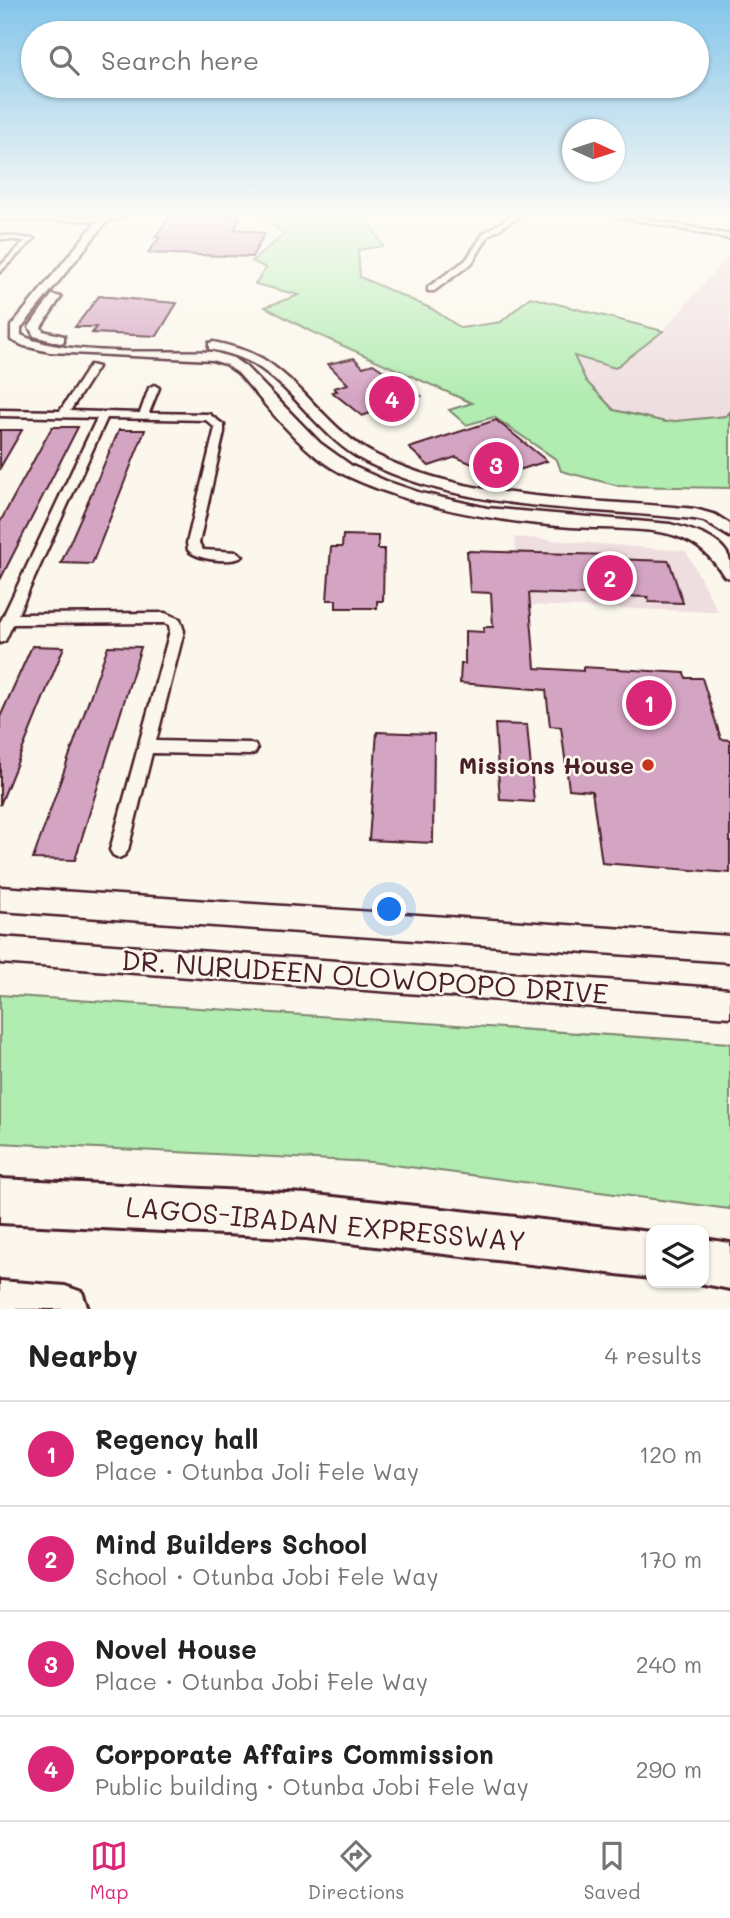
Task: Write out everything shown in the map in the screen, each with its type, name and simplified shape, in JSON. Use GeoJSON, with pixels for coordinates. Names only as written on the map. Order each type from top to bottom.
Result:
{"type":"FeatureCollection","features":[{"type":"Feature","properties":{"kind":"highway","name":"LAGOS-IBADAN EXPRESSWAY"},"geometry":{"type":"LineString","coordinates":[[0,1201],[306,1216],[646,1254]]}},
{"type":"Feature","properties":{"kind":"highway"},"geometry":{"type":"LineString","coordinates":[[709,1263],[730,1266]]}},
{"type":"Feature","properties":{"kind":"highway"},"geometry":{"type":"LineString","coordinates":[[0,1304],[65,1309]]}},
{"type":"Feature","properties":{"kind":"street"},"geometry":{"type":"LineString","coordinates":[[59,277],[15,328],[15,337],[21,343],[37,347],[220,347],[240,351],[261,362],[335,435],[369,458],[410,474],[450,487],[493,495],[695,514],[717,521],[730,532]]}},
{"type":"Feature","properties":{"kind":"street"},"geometry":{"type":"LineString","coordinates":[[69,277],[38,318],[35,327],[38,333],[48,338],[213,356],[229,361],[243,370],[312,446],[344,468],[397,490],[444,505],[485,513],[670,528],[705,541],[720,555],[730,572]]}},
{"type":"Feature","properties":{"kind":"street"},"geometry":{"type":"LineString","coordinates":[[431,289],[447,277]]}},
{"type":"Feature","properties":{"kind":"street"},"geometry":{"type":"LineString","coordinates":[[64,413],[93,367]]}},
{"type":"Feature","properties":{"kind":"street"},"geometry":{"type":"LineString","coordinates":[[144,415],[154,388]]}},
{"type":"Feature","properties":{"kind":"street"},"geometry":{"type":"LineString","coordinates":[[0,413],[209,417],[220,426],[193,543],[194,550],[200,554],[237,556]]}},
{"type":"Feature","properties":{"kind":"street"},"geometry":{"type":"LineString","coordinates":[[0,638],[104,414]]}},
{"type":"Feature","properties":{"kind":"street"},"geometry":{"type":"LineString","coordinates":[[9,619],[165,618],[175,622],[177,631],[119,850]]}},
{"type":"Feature","properties":{"kind":"street"},"geometry":{"type":"LineString","coordinates":[[147,747],[249,749]]}},
{"type":"Feature","properties":{"kind":"street"},"geometry":{"type":"LineString","coordinates":[[0,899],[730,948]]}},
{"type":"Feature","properties":{"kind":"street","name":"DR. NURUDEEN OLOWOPOPO DRIVE"},"geometry":{"type":"LineString","coordinates":[[0,950],[730,1003]]}},
{"type":"Feature","properties":{"kind":"shaded area"},"geometry":{"type":"Polygon","coordinates":[[[710,277],[730,277],[730,412],[726,416],[666,422],[614,410],[586,381],[573,356],[615,368],[663,331],[710,277]]]}},
{"type":"Feature","properties":{"kind":"shaded area"},"geometry":{"type":"Polygon","coordinates":[[[514,537],[686,551],[718,612],[523,605],[514,537]]]}},
{"type":"Feature","properties":{"kind":"green space"},"geometry":{"type":"Polygon","coordinates":[[[260,277],[360,277],[432,309],[461,328],[501,322],[530,297],[663,331],[615,368],[574,356],[586,381],[614,410],[666,422],[726,416],[730,412],[730,488],[619,486],[561,471],[557,460],[494,417],[466,425],[449,410],[472,403],[310,331],[265,307],[299,295],[255,284],[260,277]]]}},
{"type":"Feature","properties":{"kind":"green space"},"geometry":{"type":"Polygon","coordinates":[[[0,995],[730,1043],[730,1209],[371,1162],[0,1143],[0,995]]]}},
{"type":"Feature","properties":{"kind":"building"},"geometry":{"type":"Polygon","coordinates":[[[99,296],[177,303],[157,336],[92,333],[96,327],[75,327],[99,296]]]}},
{"type":"Feature","properties":{"kind":"building"},"geometry":{"type":"Polygon","coordinates":[[[354,358],[363,367],[373,364],[421,396],[362,416],[332,392],[337,391],[334,388],[348,384],[328,364],[354,358]]]}},
{"type":"Feature","properties":{"kind":"building"},"geometry":{"type":"Polygon","coordinates":[[[496,420],[547,461],[519,470],[508,479],[456,457],[429,466],[409,448],[496,420]]]}},
{"type":"Feature","properties":{"kind":"building"},"geometry":{"type":"Polygon","coordinates":[[[52,427],[78,427],[0,580],[0,522],[52,427]]]}},
{"type":"Feature","properties":{"kind":"building"},"geometry":{"type":"Polygon","coordinates":[[[0,430],[22,430],[0,468],[0,430]]]}},
{"type":"Feature","properties":{"kind":"building"},"geometry":{"type":"Polygon","coordinates":[[[119,430],[145,430],[92,564],[61,563],[119,430]]]}},
{"type":"Feature","properties":{"kind":"building"},"geometry":{"type":"Polygon","coordinates":[[[343,535],[378,536],[378,549],[384,549],[383,601],[377,601],[377,608],[336,608],[336,600],[327,600],[331,547],[342,547],[343,535]]]}},
{"type":"Feature","properties":{"kind":"building"},"geometry":{"type":"Polygon","coordinates":[[[467,551],[610,555],[611,559],[669,561],[683,603],[649,602],[648,597],[529,593],[535,668],[583,671],[583,667],[684,673],[686,678],[702,678],[721,739],[730,740],[730,873],[602,863],[592,791],[569,789],[561,727],[550,726],[546,690],[460,683],[461,664],[465,664],[465,631],[484,632],[484,627],[493,627],[491,593],[470,592],[467,551]]]}},
{"type":"Feature","properties":{"kind":"building"},"geometry":{"type":"Polygon","coordinates":[[[32,646],[64,647],[0,805],[0,717],[32,646]]]}},
{"type":"Feature","properties":{"kind":"building"},"geometry":{"type":"Polygon","coordinates":[[[108,646],[141,647],[75,860],[33,859],[108,646]]]}},
{"type":"Feature","properties":{"kind":"building"},"geometry":{"type":"Polygon","coordinates":[[[495,724],[527,725],[534,802],[500,800],[495,724]]]}},
{"type":"Feature","properties":{"kind":"building"},"geometry":{"type":"Polygon","coordinates":[[[377,732],[434,734],[433,843],[369,840],[377,732]]]}},
{"type":"Feature","properties":{"kind":"place","name":"Corporate Affairs Commission"},"geometry":{"type":"Point","coordinates":[392,399]}},
{"type":"Feature","properties":{"kind":"place","name":"Novel House"},"geometry":{"type":"Point","coordinates":[496,465]}},
{"type":"Feature","properties":{"kind":"place","name":"Mind Builders School"},"geometry":{"type":"Point","coordinates":[610,578]}},
{"type":"Feature","properties":{"kind":"place","name":"Regency hall"},"geometry":{"type":"Point","coordinates":[649,703]}},
{"type":"Feature","properties":{"kind":"place","name":"Missions House"},"geometry":{"type":"Point","coordinates":[648,765]}}]}
